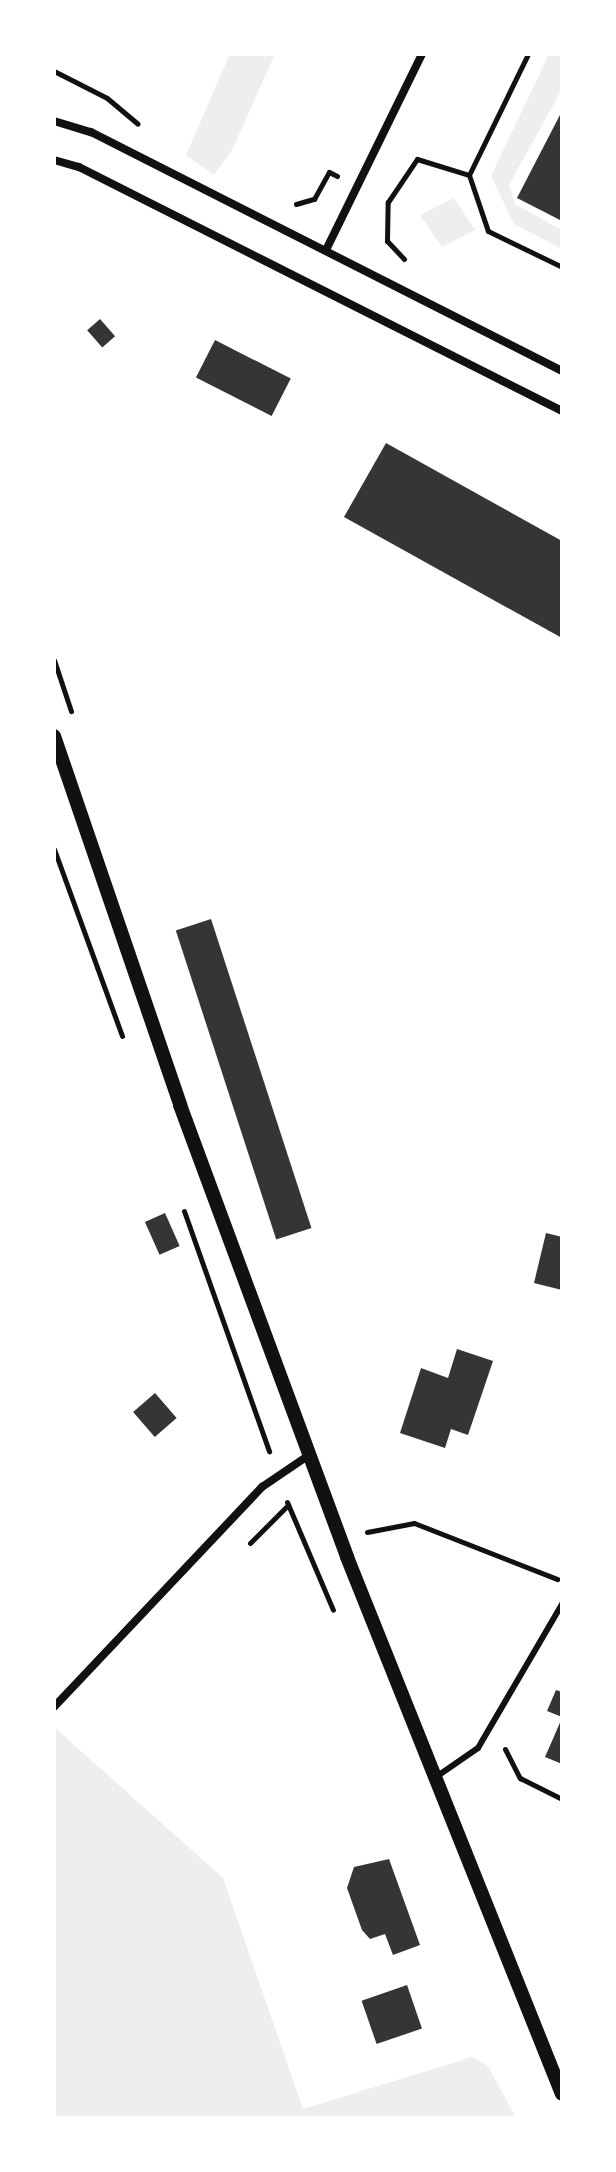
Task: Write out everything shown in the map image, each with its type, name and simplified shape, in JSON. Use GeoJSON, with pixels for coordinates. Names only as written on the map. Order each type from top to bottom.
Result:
{"type":"FeatureCollection","features":[{"type":"Feature","properties":{"kind":"street"},"geometry":{"type":"LineString","coordinates":[[326,250],[422,54]]}},
{"type":"Feature","properties":{"kind":"street"},"geometry":{"type":"LineString","coordinates":[[54,121],[91,132],[562,371]]}},
{"type":"Feature","properties":{"kind":"street"},"geometry":{"type":"LineString","coordinates":[[54,160],[79,167],[562,411]]}},
{"type":"Feature","properties":{"kind":"street"},"geometry":{"type":"LineString","coordinates":[[54,736],[180,1105],[309,1455],[562,2094]]}},
{"type":"Feature","properties":{"kind":"street"},"geometry":{"type":"LineString","coordinates":[[54,1707],[262,1487],[309,1455]]}},
{"type":"Feature","properties":{"kind":"lane"},"geometry":{"type":"LineString","coordinates":[[436,1777],[463,1763],[526,1673],[562,1604]]}},
{"type":"Feature","properties":{"kind":"path"},"geometry":{"type":"LineString","coordinates":[[528,54],[469,175],[488,231],[562,267]]}},
{"type":"Feature","properties":{"kind":"path"},"geometry":{"type":"LineString","coordinates":[[54,71],[107,98],[151,131]]}},
{"type":"Feature","properties":{"kind":"path"},"geometry":{"type":"LineString","coordinates":[[415,266],[387,241],[388,202],[417,159],[469,175]]}},
{"type":"Feature","properties":{"kind":"path"},"geometry":{"type":"LineString","coordinates":[[283,199],[298,205],[314,199],[329,172]]}},
{"type":"Feature","properties":{"kind":"path"},"geometry":{"type":"LineString","coordinates":[[367,1532],[414,1523],[562,1581]]}},
{"type":"Feature","properties":{"kind":"path"},"geometry":{"type":"LineString","coordinates":[[491,1724],[520,1778],[562,1799]]}},
{"type":"Feature","properties":{"kind":"shaded area"},"geometry":{"type":"Polygon","coordinates":[[[230,54],[275,54],[232,150],[214,175],[186,155],[230,54]]]}},
{"type":"Feature","properties":{"kind":"shaded area"},"geometry":{"type":"Polygon","coordinates":[[[549,54],[562,54],[562,89],[509,185],[515,204],[562,230],[562,249],[514,224],[491,176],[549,54]]]}},
{"type":"Feature","properties":{"kind":"shaded area"},"geometry":{"type":"Polygon","coordinates":[[[454,198],[475,230],[442,247],[420,215],[454,198]]]}},
{"type":"Feature","properties":{"kind":"shaded area"},"geometry":{"type":"Polygon","coordinates":[[[54,1727],[223,1878],[303,2109],[472,2057],[488,2066],[516,2118],[54,2118],[54,1727]]]}},
{"type":"Feature","properties":{"kind":"building"},"geometry":{"type":"Polygon","coordinates":[[[562,111],[562,221],[517,198],[562,111]]]}},
{"type":"Feature","properties":{"kind":"building"},"geometry":{"type":"Polygon","coordinates":[[[100,319],[115,336],[102,348],[87,330],[100,319]]]}},
{"type":"Feature","properties":{"kind":"building"},"geometry":{"type":"Polygon","coordinates":[[[215,340],[291,379],[272,416],[196,377],[215,340]]]}},
{"type":"Feature","properties":{"kind":"building"},"geometry":{"type":"Polygon","coordinates":[[[386,443],[562,541],[562,638],[344,517],[386,443]]]}},
{"type":"Feature","properties":{"kind":"building"},"geometry":{"type":"Polygon","coordinates":[[[211,919],[311,1228],[276,1240],[176,930],[211,919]]]}},
{"type":"Feature","properties":{"kind":"building"},"geometry":{"type":"Polygon","coordinates":[[[165,1213],[180,1246],[160,1255],[145,1222],[165,1213]]]}},
{"type":"Feature","properties":{"kind":"building"},"geometry":{"type":"Polygon","coordinates":[[[546,1233],[562,1237],[562,1290],[534,1283],[546,1233]]]}},
{"type":"Feature","properties":{"kind":"building"},"geometry":{"type":"Polygon","coordinates":[[[457,1349],[493,1361],[468,1435],[451,1429],[445,1448],[400,1433],[421,1368],[448,1378],[457,1349]]]}},
{"type":"Feature","properties":{"kind":"building"},"geometry":{"type":"Polygon","coordinates":[[[155,1393],[177,1418],[155,1437],[133,1412],[155,1393]]]}},
{"type":"Feature","properties":{"kind":"building"},"geometry":{"type":"Polygon","coordinates":[[[556,1690],[562,1692],[562,1717],[547,1711],[556,1690]]]}},
{"type":"Feature","properties":{"kind":"building"},"geometry":{"type":"Polygon","coordinates":[[[562,1718],[562,1764],[545,1757],[562,1718]]]}},
{"type":"Feature","properties":{"kind":"building"},"geometry":{"type":"Polygon","coordinates":[[[389,1859],[420,1945],[393,1955],[385,1934],[370,1939],[362,1930],[347,1888],[354,1867],[389,1859]]]}},
{"type":"Feature","properties":{"kind":"building"},"geometry":{"type":"Polygon","coordinates":[[[407,1985],[422,2028],[377,2044],[362,2001],[407,1985]]]}}]}
